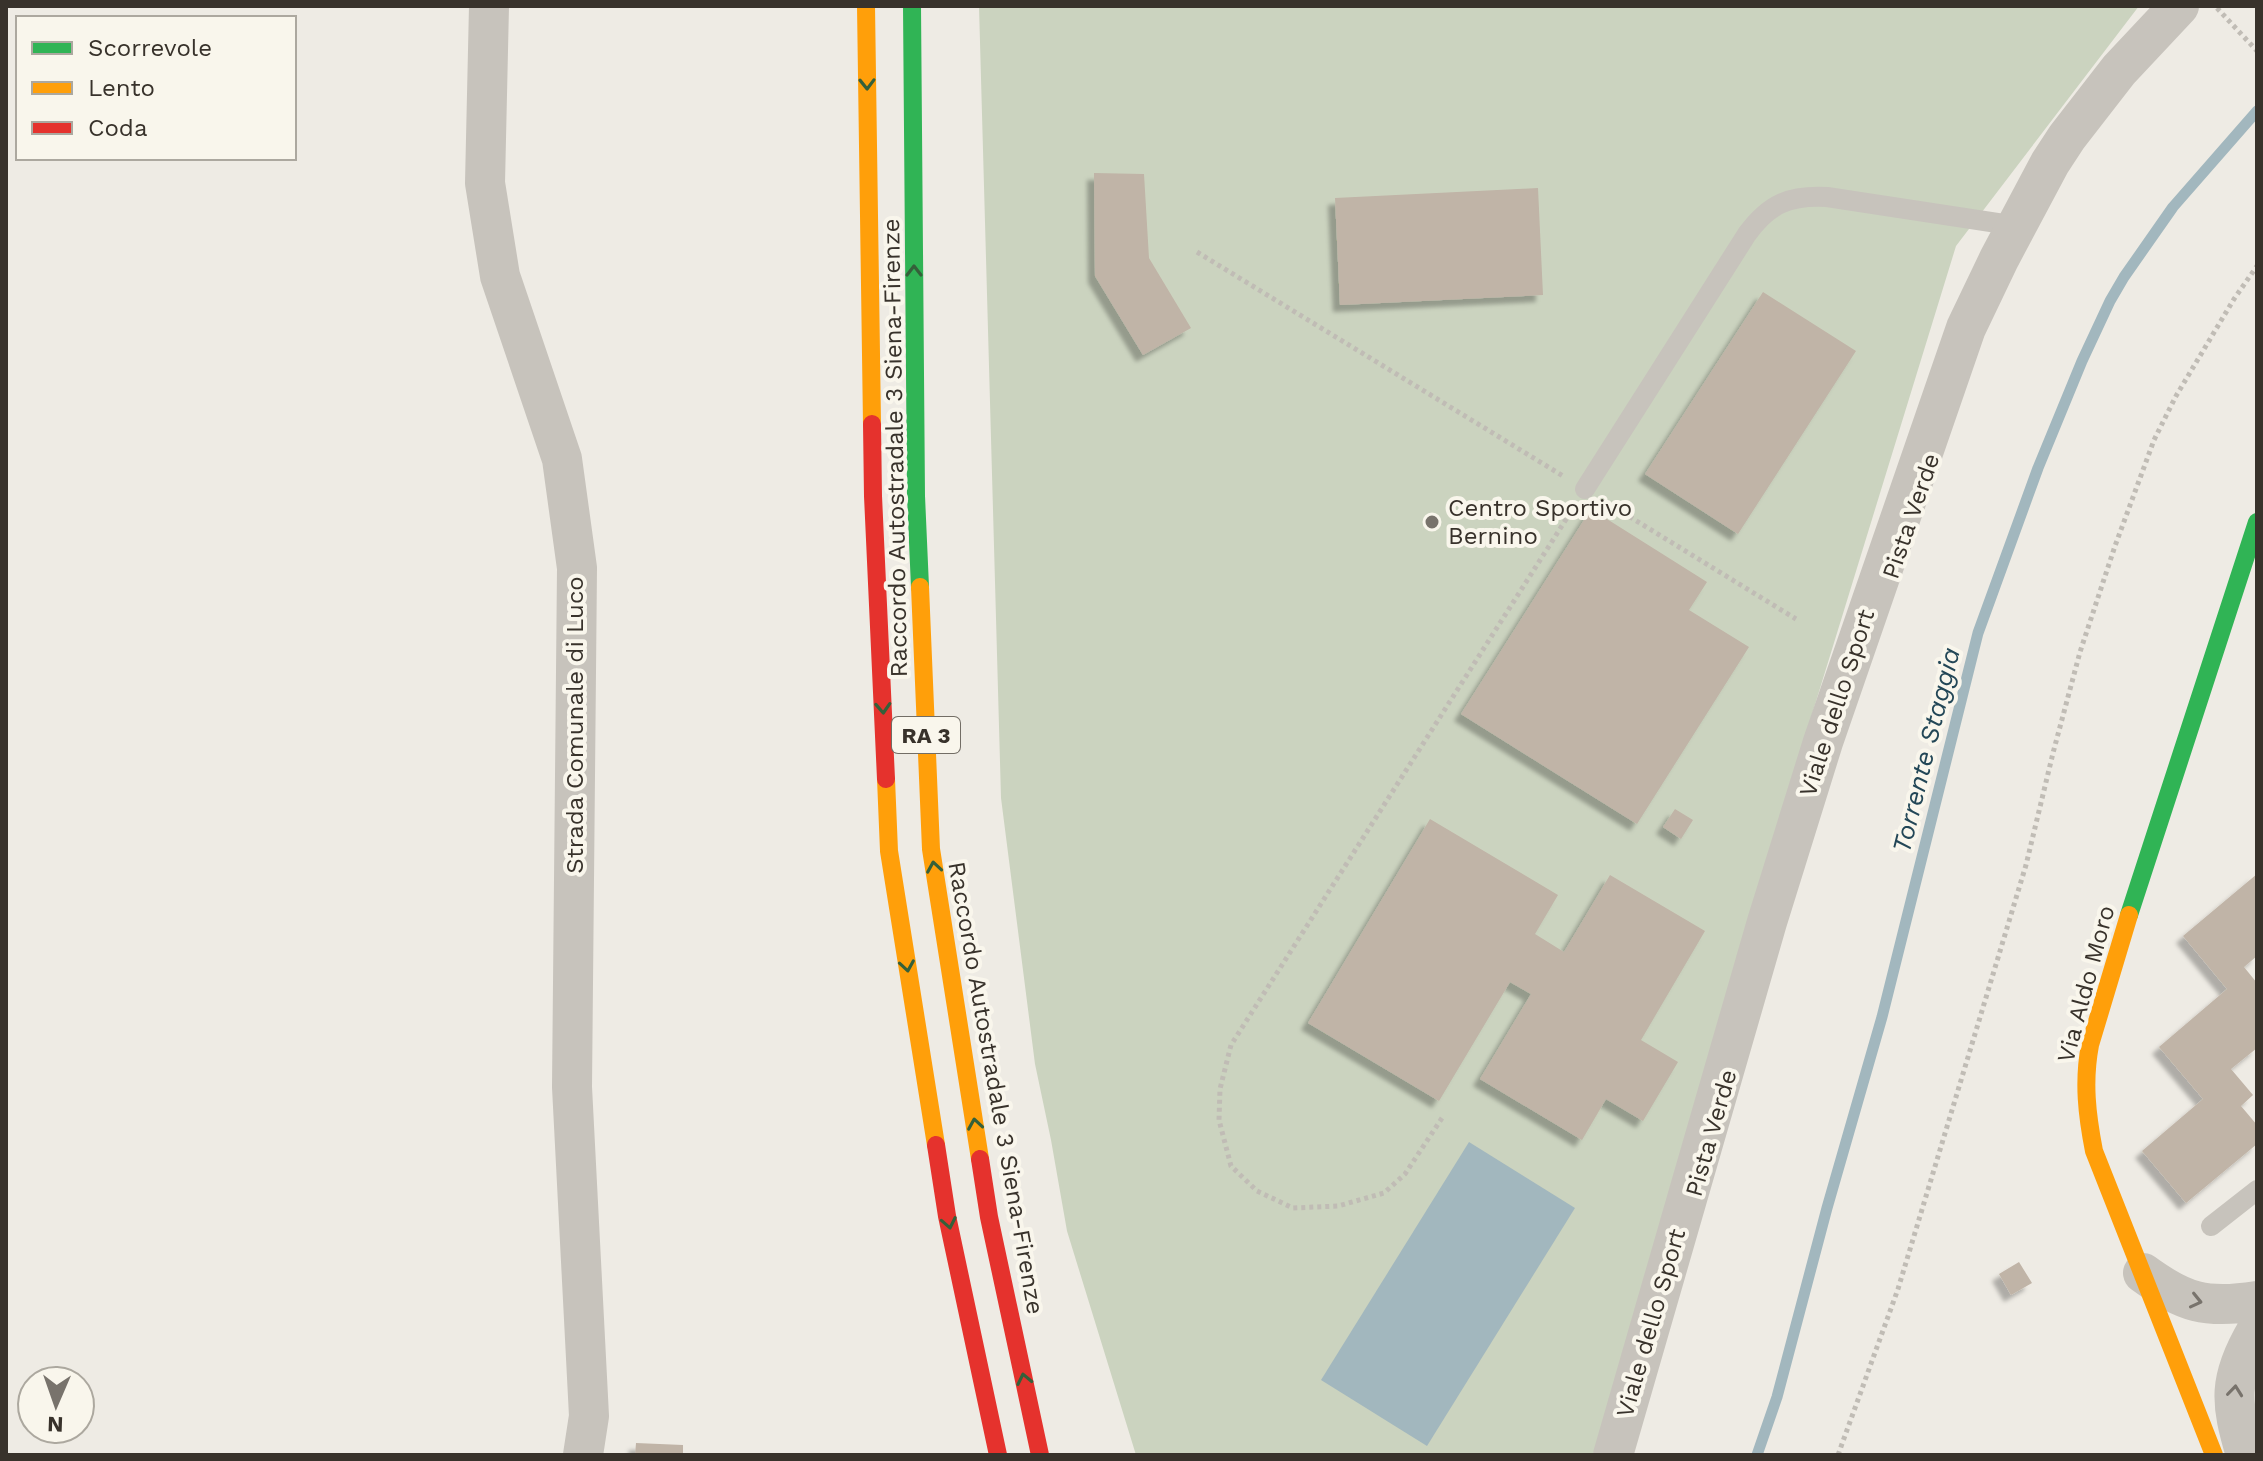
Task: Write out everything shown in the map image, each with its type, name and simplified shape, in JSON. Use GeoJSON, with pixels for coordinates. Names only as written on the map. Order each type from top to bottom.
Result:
{"type":"FeatureCollection","features":[{"type":"Feature","properties":{"kind":"main road","name":"Raccordo Autostradale 3 Siena-Firenze"},"geometry":{"type":"LineString","coordinates":[[866,6],[873,496],[889,851],[947,1216],[998,1455]]}},
{"type":"Feature","properties":{"kind":"main road","name":"Raccordo Autostradale 3 Siena-Firenze"},"geometry":{"type":"LineString","coordinates":[[912,6],[916,496],[931,849],[989,1217],[1040,1455]]}},
{"type":"Feature","properties":{"kind":"main road","name":"Via Aldo Moro"},"geometry":{"type":"LineString","coordinates":[[2214,1455],[2094,1151],[2086,1109],[2086,1067],[2120,943],[2257,522]]}},
{"type":"Feature","properties":{"kind":"street","name":"Strada Comunale di Luco"},"geometry":{"type":"LineString","coordinates":[[489,6],[485,183],[500,276],[562,459],[577,568],[572,1087],[589,1416],[583,1455]]}},
{"type":"Feature","properties":{"kind":"street","name":"Viale dello Sport"},"geometry":{"type":"LineString","coordinates":[[1613,1455],[1763,938],[1839,694],[1966,328],[1981,292],[2050,163],[2084,113],[2179,6]]}},
{"type":"Feature","properties":{"kind":"street"},"geometry":{"type":"LineString","coordinates":[[2143,1273],[2177,1296],[2193,1302],[2226,1304],[2257,1301]]}},
{"type":"Feature","properties":{"kind":"street"},"geometry":{"type":"LineString","coordinates":[[2246,1455],[2234,1413],[2233,1387],[2257,1330]]}},
{"type":"Feature","properties":{"kind":"lane"},"geometry":{"type":"LineString","coordinates":[[1585,489],[1747,234],[1768,210],[1793,198],[1827,197],[2017,226]]}},
{"type":"Feature","properties":{"kind":"lane"},"geometry":{"type":"LineString","coordinates":[[2211,1226],[2257,1190]]}},
{"type":"Feature","properties":{"kind":"path"},"geometry":{"type":"LineString","coordinates":[[2225,14],[2257,51]]}},
{"type":"Feature","properties":{"kind":"path"},"geometry":{"type":"LineString","coordinates":[[1197,252],[1796,619]]}},
{"type":"Feature","properties":{"kind":"path"},"geometry":{"type":"LineString","coordinates":[[1838,1455],[1903,1274],[2026,865],[2072,680],[2115,546],[2154,440],[2176,396],[2257,266]]}},
{"type":"Feature","properties":{"kind":"path"},"geometry":{"type":"LineString","coordinates":[[1442,1118],[1405,1174],[1384,1193],[1338,1206],[1293,1208],[1257,1191],[1231,1166],[1219,1120],[1220,1089],[1231,1045],[1585,489]]}},
{"type":"Feature","properties":{"kind":"green space","name":"Centro Sportivo Bernino"},"geometry":{"type":"Polygon","coordinates":[[[979,6],[2139,6],[1956,246],[1758,890],[1593,1455],[1136,1455],[1067,1231],[1035,1064],[1001,798],[979,6]]]}},
{"type":"Feature","properties":{"kind":"water"},"geometry":{"type":"Polygon","coordinates":[[[1469,1142],[1575,1208],[1427,1446],[1321,1380],[1469,1142]]]}},
{"type":"Feature","properties":{"kind":"building"},"geometry":{"type":"Polygon","coordinates":[[[1094,173],[1144,174],[1149,258],[1191,328],[1143,355],[1095,276],[1094,173]]]}},
{"type":"Feature","properties":{"kind":"building"},"geometry":{"type":"Polygon","coordinates":[[[1538,188],[1543,295],[1340,305],[1335,198],[1538,188]]]}},
{"type":"Feature","properties":{"kind":"building"},"geometry":{"type":"Polygon","coordinates":[[[1763,292],[1856,351],[1738,534],[1645,474],[1763,292]]]}},
{"type":"Feature","properties":{"kind":"building"},"geometry":{"type":"Polygon","coordinates":[[[1591,509],[1707,582],[1689,610],[1749,647],[1637,824],[1461,714],[1591,509]]]}},
{"type":"Feature","properties":{"kind":"building"},"geometry":{"type":"Polygon","coordinates":[[[1675,809],[1693,820],[1681,839],[1663,827],[1675,809]]]}},
{"type":"Feature","properties":{"kind":"building"},"geometry":{"type":"Polygon","coordinates":[[[1430,819],[1558,895],[1535,934],[1564,952],[1610,875],[1705,931],[1641,1040],[1678,1062],[1643,1121],[1606,1099],[1582,1140],[1480,1079],[1531,994],[1510,982],[1439,1101],[1308,1023],[1430,819]]]}},
{"type":"Feature","properties":{"kind":"building"},"geometry":{"type":"Polygon","coordinates":[[[2257,874],[2257,956],[2244,967],[2257,983],[2257,1048],[2231,1069],[2253,1095],[2241,1106],[2257,1125],[2257,1144],[2186,1203],[2142,1151],[2203,1099],[2159,1047],[2227,989],[2183,936],[2257,874]]]}},
{"type":"Feature","properties":{"kind":"building"},"geometry":{"type":"Polygon","coordinates":[[[2019,1262],[2032,1283],[2011,1295],[1999,1274],[2019,1262]]]}},
{"type":"Feature","properties":{"kind":"building"},"geometry":{"type":"Polygon","coordinates":[[[636,1443],[683,1445],[683,1455],[635,1455],[636,1443]]]}},
{"type":"Feature","properties":{"kind":"waterway","name":"Torrente Staggia"},"geometry":{"type":"LineString","coordinates":[[1757,1455],[1777,1397],[1882,1017],[1978,633],[2038,468],[2082,361],[2124,277],[2173,207],[2257,111]]}},
{"type":"Feature","properties":{"kind":"traffic: fast"},"geometry":{"type":"LineString","coordinates":[[912,6],[916,496],[920,587]]}},
{"type":"Feature","properties":{"kind":"traffic: fast"},"geometry":{"type":"LineString","coordinates":[[2129,915],[2257,522]]}},
{"type":"Feature","properties":{"kind":"traffic: slow"},"geometry":{"type":"LineString","coordinates":[[866,6],[872,424]]}},
{"type":"Feature","properties":{"kind":"traffic: slow"},"geometry":{"type":"LineString","coordinates":[[920,587],[931,849],[980,1159]]}},
{"type":"Feature","properties":{"kind":"traffic: slow"},"geometry":{"type":"LineString","coordinates":[[886,779],[889,851],[936,1145]]}},
{"type":"Feature","properties":{"kind":"traffic: slow"},"geometry":{"type":"LineString","coordinates":[[2129,915],[2090,1045],[2086,1085],[2089,1124],[2094,1151],[2214,1455]]}},
{"type":"Feature","properties":{"kind":"traffic: jam"},"geometry":{"type":"LineString","coordinates":[[872,424],[886,779]]}},
{"type":"Feature","properties":{"kind":"traffic: jam"},"geometry":{"type":"LineString","coordinates":[[936,1145],[947,1216],[998,1455]]}},
{"type":"Feature","properties":{"kind":"traffic: jam"},"geometry":{"type":"LineString","coordinates":[[980,1159],[989,1217],[1040,1455]]}},
{"type":"Feature","properties":{"kind":"place","name":"Centro Sportivo Bernino"},"geometry":{"type":"Point","coordinates":[1432,522]}}]}
